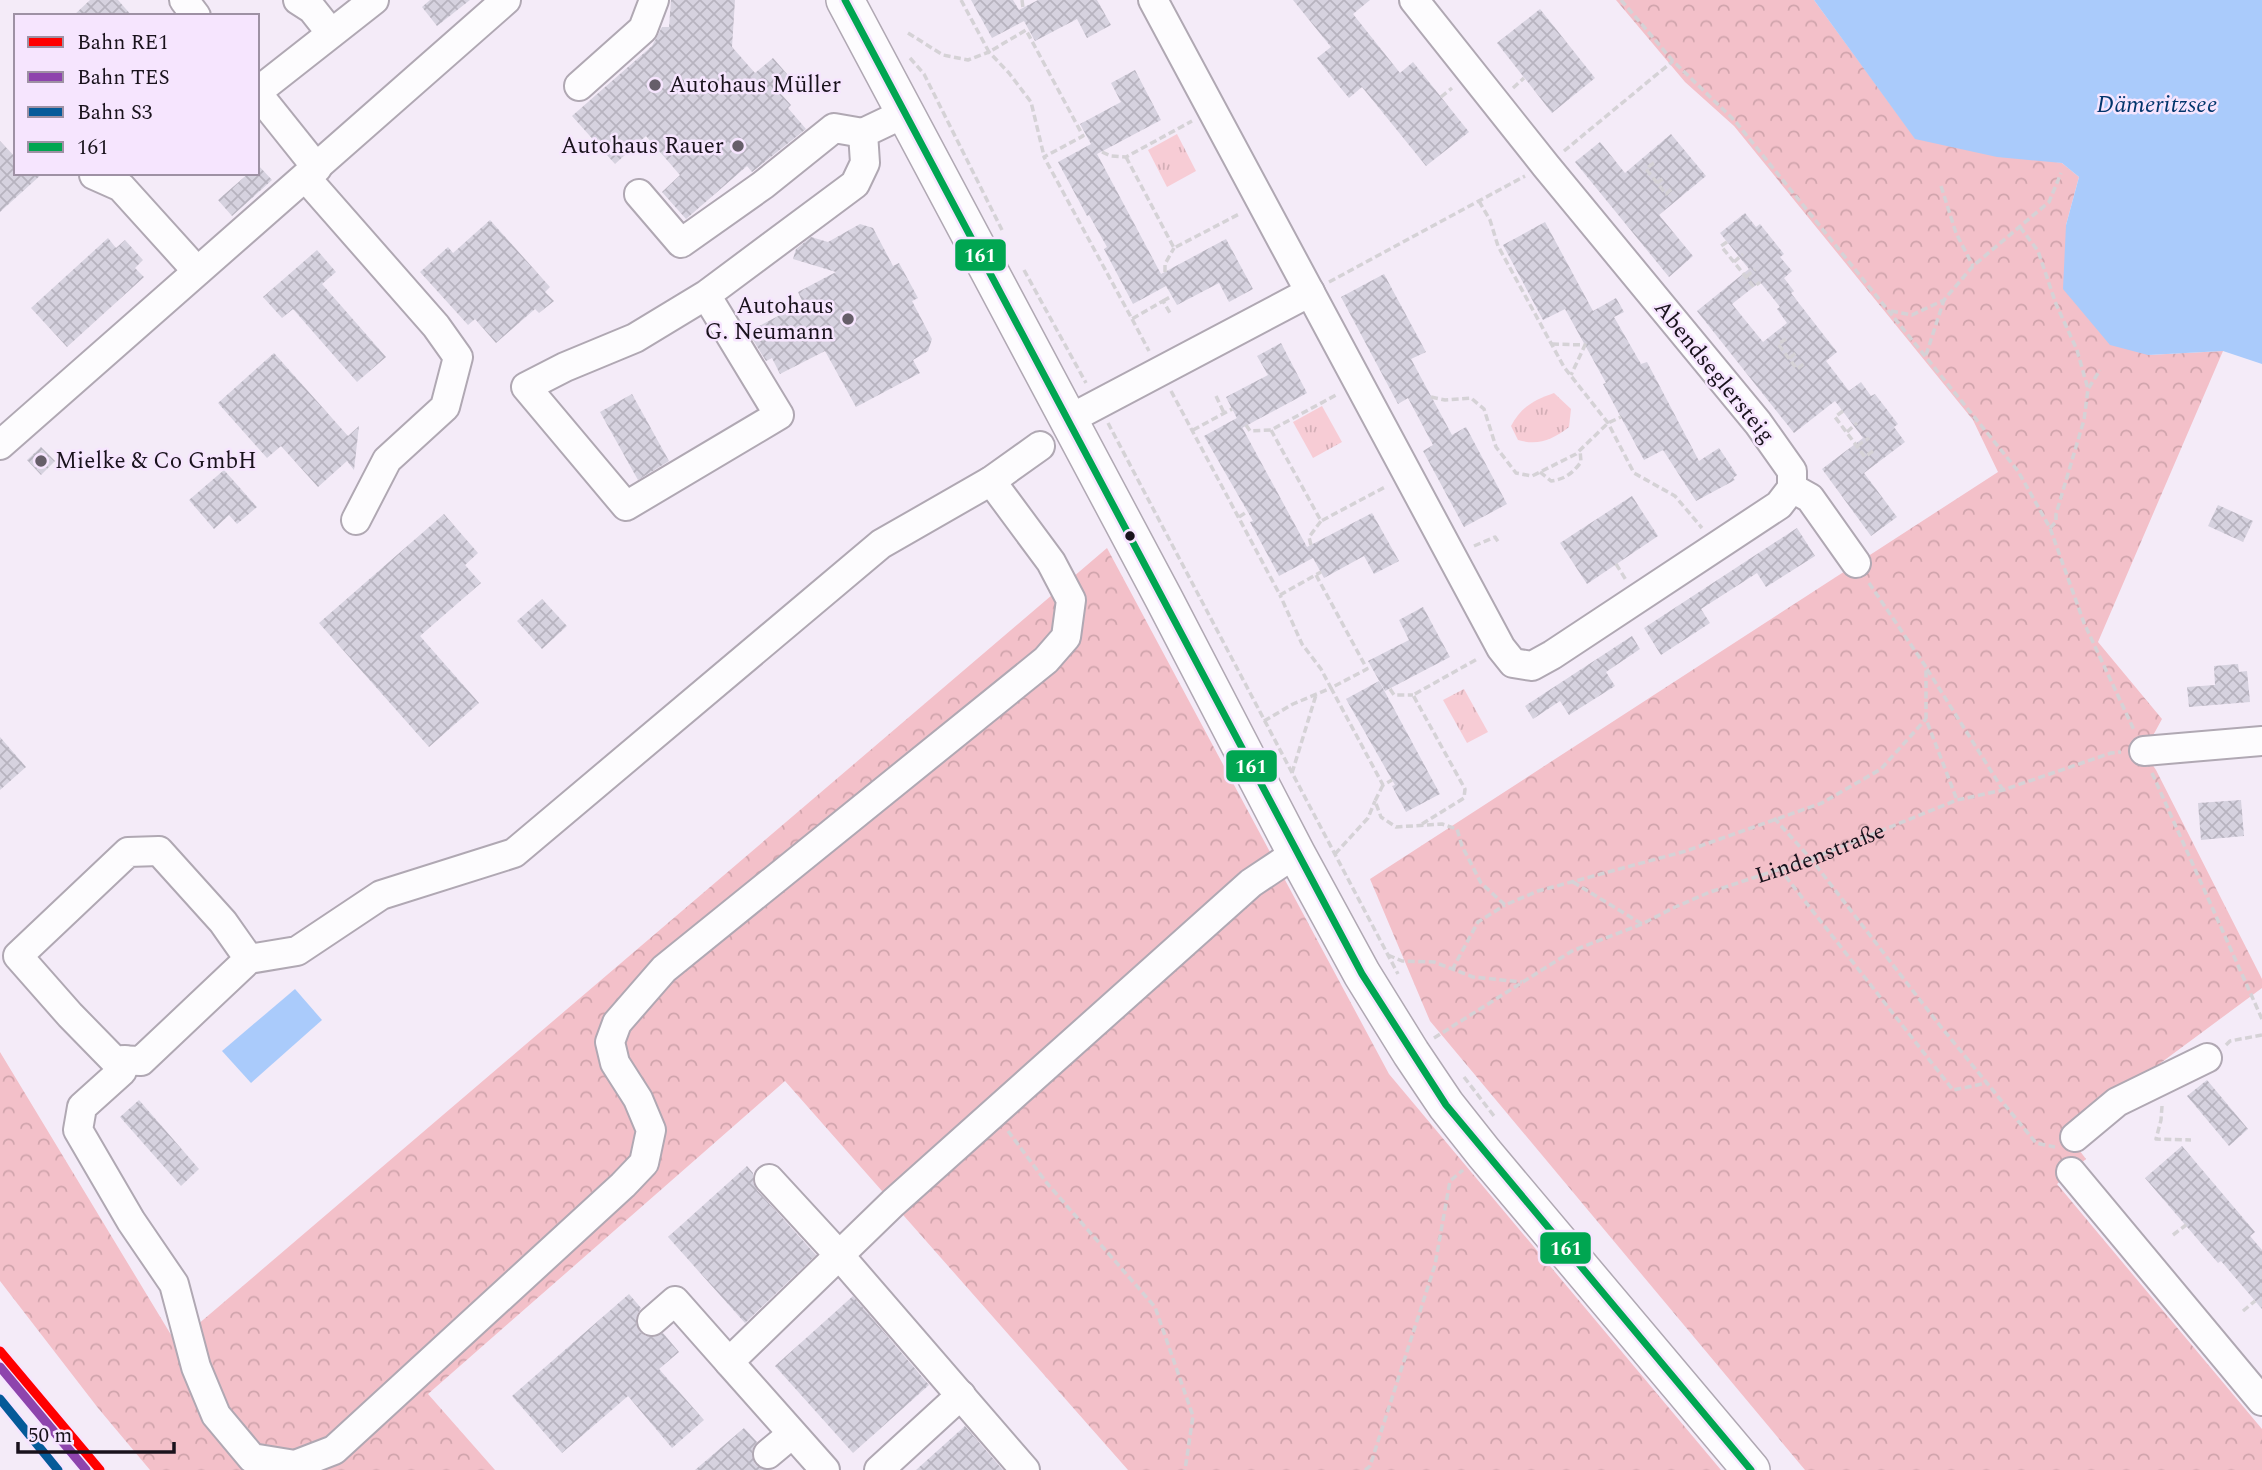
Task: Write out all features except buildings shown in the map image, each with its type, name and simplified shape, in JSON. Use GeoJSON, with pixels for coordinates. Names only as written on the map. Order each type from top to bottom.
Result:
{"type":"FeatureCollection","features":[{"type":"Feature","properties":{"kind":"main road"},"geometry":{"type":"LineString","coordinates":[[845,0],[1296,853],[1362,974],[1410,1053],[1446,1105],[1751,1470]]}},
{"type":"Feature","properties":{"kind":"street"},"geometry":{"type":"LineString","coordinates":[[298,0],[312,9],[331,33]]}},
{"type":"Feature","properties":{"kind":"street"},"geometry":{"type":"LineString","coordinates":[[259,90],[374,0]]}},
{"type":"Feature","properties":{"kind":"street"},"geometry":{"type":"LineString","coordinates":[[0,445],[506,0]]}},
{"type":"Feature","properties":{"kind":"street"},"geometry":{"type":"LineString","coordinates":[[579,86],[643,29],[654,0]]}},
{"type":"Feature","properties":{"kind":"street"},"geometry":{"type":"LineString","coordinates":[[1153,0],[1262,202],[1316,289],[1350,388],[1498,656],[1532,666],[1552,655],[1779,505],[1792,488],[1810,498],[1856,563]]}},
{"type":"Feature","properties":{"kind":"street","name":"Abendseglersteig"},"geometry":{"type":"LineString","coordinates":[[1414,0],[1546,166],[1758,423],[1792,471],[1792,488]]}},
{"type":"Feature","properties":{"kind":"street"},"geometry":{"type":"LineString","coordinates":[[259,95],[311,173],[436,326],[458,357],[445,407],[387,460],[355,520]]}},
{"type":"Feature","properties":{"kind":"street"},"geometry":{"type":"LineString","coordinates":[[639,194],[681,243],[763,185],[834,128],[863,133],[905,113]]}},
{"type":"Feature","properties":{"kind":"street"},"geometry":{"type":"LineString","coordinates":[[706,296],[779,415],[626,506],[526,387],[565,367],[635,338],[706,296],[855,184],[865,163],[863,133]]}},
{"type":"Feature","properties":{"kind":"street"},"geometry":{"type":"LineString","coordinates":[[94,175],[121,187],[197,271]]}},
{"type":"Feature","properties":{"kind":"street"},"geometry":{"type":"LineString","coordinates":[[1068,421],[1316,289]]}},
{"type":"Feature","properties":{"kind":"street"},"geometry":{"type":"LineString","coordinates":[[249,959],[223,922],[159,851],[128,852],[18,956],[114,1060],[141,1061],[249,959],[298,951],[381,895],[514,853],[881,544],[991,481],[1040,446]]}},
{"type":"Feature","properties":{"kind":"street"},"geometry":{"type":"LineString","coordinates":[[125,1060],[121,1071],[82,1107],[78,1130],[131,1221],[174,1284],[197,1367],[216,1415],[252,1458],[295,1465],[334,1450],[644,1163],[651,1130],[638,1099],[615,1063],[610,1042],[617,1023],[664,969],[1046,660],[1066,637],[1071,600],[1051,562],[991,481]]}},
{"type":"Feature","properties":{"kind":"street"},"geometry":{"type":"LineString","coordinates":[[2144,751],[2262,741]]}},
{"type":"Feature","properties":{"kind":"street"},"geometry":{"type":"LineString","coordinates":[[729,1362],[893,1203],[994,1112],[1251,883],[1296,853]]}},
{"type":"Feature","properties":{"kind":"street"},"geometry":{"type":"LineString","coordinates":[[2075,1137],[2117,1102],[2207,1058]]}},
{"type":"Feature","properties":{"kind":"street"},"geometry":{"type":"LineString","coordinates":[[2071,1172],[2262,1402]]}},
{"type":"Feature","properties":{"kind":"street"},"geometry":{"type":"LineString","coordinates":[[769,1179],[839,1255],[1025,1470]]}},
{"type":"Feature","properties":{"kind":"street"},"geometry":{"type":"LineString","coordinates":[[653,1321],[675,1301],[825,1470]]}},
{"type":"Feature","properties":{"kind":"street"},"geometry":{"type":"LineString","coordinates":[[879,1470],[961,1395]]}},
{"type":"Feature","properties":{"kind":"street"},"geometry":{"type":"LineString","coordinates":[[768,1454],[792,1434]]}},
{"type":"Feature","properties":{"kind":"path"},"geometry":{"type":"LineString","coordinates":[[961,0],[989,51],[1031,102],[1045,157],[1154,359]]}},
{"type":"Feature","properties":{"kind":"path"},"geometry":{"type":"LineString","coordinates":[[1022,0],[1023,8]]}},
{"type":"Feature","properties":{"kind":"path"},"geometry":{"type":"LineString","coordinates":[[1621,0],[1673,61],[1735,121],[2018,471],[2050,528],[2084,623],[2144,751],[2262,1018]]}},
{"type":"Feature","properties":{"kind":"path"},"geometry":{"type":"LineString","coordinates":[[908,33],[943,55],[968,60],[1027,29],[1084,135],[1045,157]]}},
{"type":"Feature","properties":{"kind":"path"},"geometry":{"type":"LineString","coordinates":[[1316,289],[1546,166],[1673,61]]}},
{"type":"Feature","properties":{"kind":"path"},"geometry":{"type":"LineString","coordinates":[[924,74],[1003,230]]}},
{"type":"Feature","properties":{"kind":"path"},"geometry":{"type":"LineString","coordinates":[[1441,97],[1457,84]]}},
{"type":"Feature","properties":{"kind":"path"},"geometry":{"type":"LineString","coordinates":[[1102,152],[1126,157],[1212,110]]}},
{"type":"Feature","properties":{"kind":"path"},"geometry":{"type":"LineString","coordinates":[[1126,157],[1174,248]]}},
{"type":"Feature","properties":{"kind":"path"},"geometry":{"type":"LineString","coordinates":[[1654,163],[1646,169],[1666,194],[1674,187]]}},
{"type":"Feature","properties":{"kind":"path"},"geometry":{"type":"LineString","coordinates":[[1926,355],[1944,300],[1973,266],[2049,202],[2061,173]]}},
{"type":"Feature","properties":{"kind":"path"},"geometry":{"type":"LineString","coordinates":[[1657,183],[1665,177]]}},
{"type":"Feature","properties":{"kind":"path"},"geometry":{"type":"LineString","coordinates":[[1941,186],[1956,233],[1973,266]]}},
{"type":"Feature","properties":{"kind":"path"},"geometry":{"type":"LineString","coordinates":[[1479,201],[1490,220],[1498,246],[1552,344],[1571,375],[1608,423],[1634,472],[1675,496],[1703,530]]}},
{"type":"Feature","properties":{"kind":"path"},"geometry":{"type":"LineString","coordinates":[[1165,272],[1165,264],[1174,248],[1262,202]]}},
{"type":"Feature","properties":{"kind":"path"},"geometry":{"type":"LineString","coordinates":[[2020,227],[2038,251],[2056,304],[2077,350],[2088,389]]}},
{"type":"Feature","properties":{"kind":"path"},"geometry":{"type":"LineString","coordinates":[[1727,242],[1721,246],[1754,287],[1760,282]]}},
{"type":"Feature","properties":{"kind":"path"},"geometry":{"type":"LineString","coordinates":[[1734,262],[1743,254]]}},
{"type":"Feature","properties":{"kind":"path"},"geometry":{"type":"LineString","coordinates":[[1021,265],[1058,334]]}},
{"type":"Feature","properties":{"kind":"path"},"geometry":{"type":"LineString","coordinates":[[1746,277],[1755,269]]}},
{"type":"Feature","properties":{"kind":"path"},"geometry":{"type":"LineString","coordinates":[[1132,319],[1172,296]]}},
{"type":"Feature","properties":{"kind":"path"},"geometry":{"type":"LineString","coordinates":[[1889,311],[1912,315],[1944,300]]}},
{"type":"Feature","properties":{"kind":"path"},"geometry":{"type":"LineString","coordinates":[[1163,301],[1170,313]]}},
{"type":"Feature","properties":{"kind":"path"},"geometry":{"type":"LineString","coordinates":[[1786,338],[1778,344],[1797,369],[1805,363]]}},
{"type":"Feature","properties":{"kind":"path"},"geometry":{"type":"LineString","coordinates":[[1552,344],[1585,345],[1571,375]]}},
{"type":"Feature","properties":{"kind":"path"},"geometry":{"type":"LineString","coordinates":[[1790,358],[1797,352]]}},
{"type":"Feature","properties":{"kind":"path"},"geometry":{"type":"LineString","coordinates":[[2050,528],[2056,522],[2056,514],[2081,431],[2088,389],[2100,370]]}},
{"type":"Feature","properties":{"kind":"path"},"geometry":{"type":"LineString","coordinates":[[1169,386],[1280,595],[1302,643],[1321,669],[1383,785]]}},
{"type":"Feature","properties":{"kind":"path"},"geometry":{"type":"LineString","coordinates":[[1247,425],[1250,431],[1271,430],[1350,388]]}},
{"type":"Feature","properties":{"kind":"path"},"geometry":{"type":"LineString","coordinates":[[1216,396],[1224,413]]}},
{"type":"Feature","properties":{"kind":"path"},"geometry":{"type":"LineString","coordinates":[[1431,397],[1445,400],[1471,398],[1484,409],[1496,447],[1516,473],[1532,477],[1580,450],[1608,423],[1621,417]]}},
{"type":"Feature","properties":{"kind":"path"},"geometry":{"type":"LineString","coordinates":[[1193,430],[1233,409]]}},
{"type":"Feature","properties":{"kind":"path"},"geometry":{"type":"LineString","coordinates":[[1843,411],[1835,417],[1866,457],[1873,451]]}},
{"type":"Feature","properties":{"kind":"path"},"geometry":{"type":"LineString","coordinates":[[1847,432],[1857,423]]}},
{"type":"Feature","properties":{"kind":"path"},"geometry":{"type":"LineString","coordinates":[[1271,430],[1321,521]]}},
{"type":"Feature","properties":{"kind":"path"},"geometry":{"type":"LineString","coordinates":[[1857,446],[1869,438]]}},
{"type":"Feature","properties":{"kind":"path"},"geometry":{"type":"LineString","coordinates":[[1541,472],[1551,481],[1562,480],[1574,472],[1581,462],[1580,450]]}},
{"type":"Feature","properties":{"kind":"path"},"geometry":{"type":"LineString","coordinates":[[1130,466],[1400,977]]}},
{"type":"Feature","properties":{"kind":"path"},"geometry":{"type":"LineString","coordinates":[[1311,545],[1309,537],[1321,521],[1399,480]]}},
{"type":"Feature","properties":{"kind":"path"},"geometry":{"type":"LineString","coordinates":[[1239,517],[1248,511]]}},
{"type":"Feature","properties":{"kind":"path"},"geometry":{"type":"LineString","coordinates":[[1463,551],[1495,537],[1499,543]]}},
{"type":"Feature","properties":{"kind":"path"},"geometry":{"type":"LineString","coordinates":[[1856,563],[1926,667],[2003,790]]}},
{"type":"Feature","properties":{"kind":"path"},"geometry":{"type":"LineString","coordinates":[[1616,564],[1626,580]]}},
{"type":"Feature","properties":{"kind":"path"},"geometry":{"type":"LineString","coordinates":[[1264,721],[1293,704],[1369,668],[1318,573],[1280,595]]}},
{"type":"Feature","properties":{"kind":"path"},"geometry":{"type":"LineString","coordinates":[[1390,689],[1394,695],[1413,695],[1498,656]]}},
{"type":"Feature","properties":{"kind":"path"},"geometry":{"type":"LineString","coordinates":[[1926,667],[1926,719],[1957,800]]}},
{"type":"Feature","properties":{"kind":"path"},"geometry":{"type":"LineString","coordinates":[[1292,773],[1315,695]]}},
{"type":"Feature","properties":{"kind":"path"},"geometry":{"type":"LineString","coordinates":[[1413,695],[1465,789],[1464,798],[1420,825]]}},
{"type":"Feature","properties":{"kind":"path"},"geometry":{"type":"LineString","coordinates":[[1452,970],[1478,922],[1506,905],[1538,891],[1686,851],[1822,803],[1881,769],[1926,719]]}},
{"type":"Feature","properties":{"kind":"path","name":"Lindenstraße"},"geometry":{"type":"LineString","coordinates":[[1433,1038],[1572,951],[1642,924],[1685,903],[1811,859],[1957,800],[2003,790],[2111,753],[2144,751]]}},
{"type":"Feature","properties":{"kind":"path"},"geometry":{"type":"LineString","coordinates":[[1335,854],[1368,818],[1383,785],[1392,780]]}},
{"type":"Feature","properties":{"kind":"path"},"geometry":{"type":"LineString","coordinates":[[1375,801],[1381,817],[1396,827],[1442,824],[1457,829],[1462,846],[1481,883],[1506,905]]}},
{"type":"Feature","properties":{"kind":"path"},"geometry":{"type":"LineString","coordinates":[[1774,818],[1811,859],[2036,1143],[2053,1148],[2075,1137]]}},
{"type":"Feature","properties":{"kind":"path"},"geometry":{"type":"LineString","coordinates":[[1779,868],[1953,1090],[1987,1083]]}},
{"type":"Feature","properties":{"kind":"path"},"geometry":{"type":"LineString","coordinates":[[1573,882],[1642,924]]}},
{"type":"Feature","properties":{"kind":"path"},"geometry":{"type":"LineString","coordinates":[[1388,955],[1402,961],[1434,962],[1473,977],[1525,982]]}},
{"type":"Feature","properties":{"kind":"path"},"geometry":{"type":"LineString","coordinates":[[1428,1029],[1441,1048]]}},
{"type":"Feature","properties":{"kind":"path"},"geometry":{"type":"LineString","coordinates":[[2207,1058],[2230,1041],[2262,1035]]}},
{"type":"Feature","properties":{"kind":"path"},"geometry":{"type":"LineString","coordinates":[[1456,1068],[1496,1119]]}},
{"type":"Feature","properties":{"kind":"path"},"geometry":{"type":"LineString","coordinates":[[994,1112],[1046,1182],[1155,1307],[1193,1416],[1185,1470]]}},
{"type":"Feature","properties":{"kind":"path"},"geometry":{"type":"LineString","coordinates":[[2156,1139],[2191,1140]]}},
{"type":"Feature","properties":{"kind":"path"},"geometry":{"type":"LineString","coordinates":[[1365,1470],[1370,1465],[1436,1265],[1450,1181],[1471,1163]]}},
{"type":"Feature","properties":{"kind":"path"},"geometry":{"type":"LineString","coordinates":[[2173,1236],[2186,1225]]}},
{"type":"Feature","properties":{"kind":"path"},"geometry":{"type":"LineString","coordinates":[[2243,1311],[2255,1301]]}},
{"type":"Feature","properties":{"kind":"green space"},"geometry":{"type":"Polygon","coordinates":[[[1616,0],[1814,0],[1915,138],[2062,163],[2079,177],[2066,225],[2148,355],[2223,351],[2098,642],[2162,719],[2144,752],[2156,770],[2262,979],[2262,988],[2066,1133],[2086,1159],[2057,1184],[2262,1429],[2262,1470],[1805,1470],[1430,1021],[1370,879],[1998,472],[1973,420],[1734,126],[1685,82],[1616,0]]]}},
{"type":"Feature","properties":{"kind":"green space"},"geometry":{"type":"Polygon","coordinates":[[[1177,134],[1196,171],[1167,187],[1148,150],[1177,134]]]}},
{"type":"Feature","properties":{"kind":"green space"},"geometry":{"type":"Polygon","coordinates":[[[1554,393],[1571,409],[1569,427],[1545,441],[1518,440],[1511,426],[1519,414],[1534,402],[1554,393]]]}},
{"type":"Feature","properties":{"kind":"green space"},"geometry":{"type":"Polygon","coordinates":[[[1322,406],[1342,442],[1313,458],[1293,422],[1322,406]]]}},
{"type":"Feature","properties":{"kind":"green space"},"geometry":{"type":"Polygon","coordinates":[[[1107,548],[1389,1074],[1721,1470],[1128,1470],[785,1081],[428,1394],[495,1470],[150,1470],[98,1408],[0,1281],[0,1052],[176,1343],[1107,548]]]}},
{"type":"Feature","properties":{"kind":"green space"},"geometry":{"type":"Polygon","coordinates":[[[1464,689],[1488,732],[1467,743],[1443,700],[1464,689]]]}},
{"type":"Feature","properties":{"kind":"water","name":"Dämeritzsee"},"geometry":{"type":"Polygon","coordinates":[[[1814,0],[2262,0],[2262,364],[2223,351],[2148,355],[2110,345],[2063,289],[2066,225],[2079,177],[2062,163],[1997,157],[1915,139],[1814,0]]]}},
{"type":"Feature","properties":{"kind":"water"},"geometry":{"type":"Polygon","coordinates":[[[295,989],[322,1020],[251,1083],[222,1051],[295,989]]]}},
{"type":"Feature","properties":{"kind":"rail line","name":"RE1"},"geometry":{"type":"LineString","coordinates":[[0,1351],[100,1470]]}},
{"type":"Feature","properties":{"kind":"rail line","name":"TES"},"geometry":{"type":"LineString","coordinates":[[0,1367],[86,1470]]}},
{"type":"Feature","properties":{"kind":"rail line","name":"S3"},"geometry":{"type":"LineString","coordinates":[[0,1399],[58,1470]]}},
{"type":"Feature","properties":{"kind":"transit line","name":"161"},"geometry":{"type":"LineString","coordinates":[[845,0],[1362,974],[1446,1105],[1751,1470]]}},
{"type":"Feature","properties":{"kind":"place","name":"Autohaus Müller"},"geometry":{"type":"Point","coordinates":[655,85]}},
{"type":"Feature","properties":{"kind":"place","name":"Autohaus Rauer"},"geometry":{"type":"Point","coordinates":[738,146]}},
{"type":"Feature","properties":{"kind":"place","name":"Autohaus G. Neumann"},"geometry":{"type":"Point","coordinates":[848,319]}},
{"type":"Feature","properties":{"kind":"place","name":"Mielke & Co GmbH"},"geometry":{"type":"Point","coordinates":[41,461]}}]}
